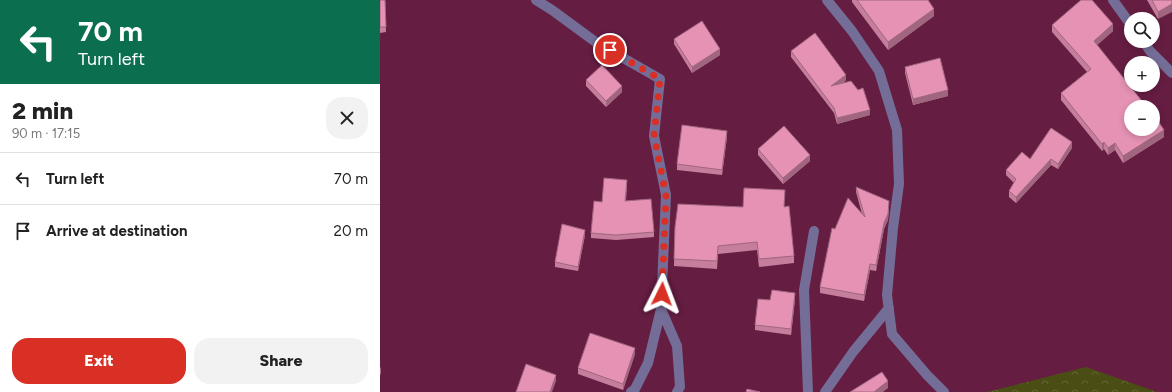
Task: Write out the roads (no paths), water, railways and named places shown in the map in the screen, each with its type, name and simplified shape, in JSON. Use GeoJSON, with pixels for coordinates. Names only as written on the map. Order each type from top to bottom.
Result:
{"type":"FeatureCollection","features":[{"type":"Feature","properties":{"kind":"street"},"geometry":{"type":"LineString","coordinates":[[536,0],[598,43],[660,79],[654,136],[666,195],[661,309],[648,363],[635,389],[631,392]]}},
{"type":"Feature","properties":{"kind":"street"},"geometry":{"type":"LineString","coordinates":[[826,0],[852,31],[879,71],[897,130],[899,184],[893,228],[888,288],[892,334],[927,375],[944,392]]}},
{"type":"Feature","properties":{"kind":"street"},"geometry":{"type":"LineString","coordinates":[[1113,0],[1124,15]]}},
{"type":"Feature","properties":{"kind":"street"},"geometry":{"type":"LineString","coordinates":[[1148,48],[1172,73]]}},
{"type":"Feature","properties":{"kind":"street"},"geometry":{"type":"LineString","coordinates":[[808,392],[804,290],[814,231]]}},
{"type":"Feature","properties":{"kind":"street"},"geometry":{"type":"LineString","coordinates":[[825,392],[852,352],[889,308]]}},
{"type":"Feature","properties":{"kind":"street"},"geometry":{"type":"LineString","coordinates":[[661,309],[677,346],[680,387],[677,392]]}}]}
